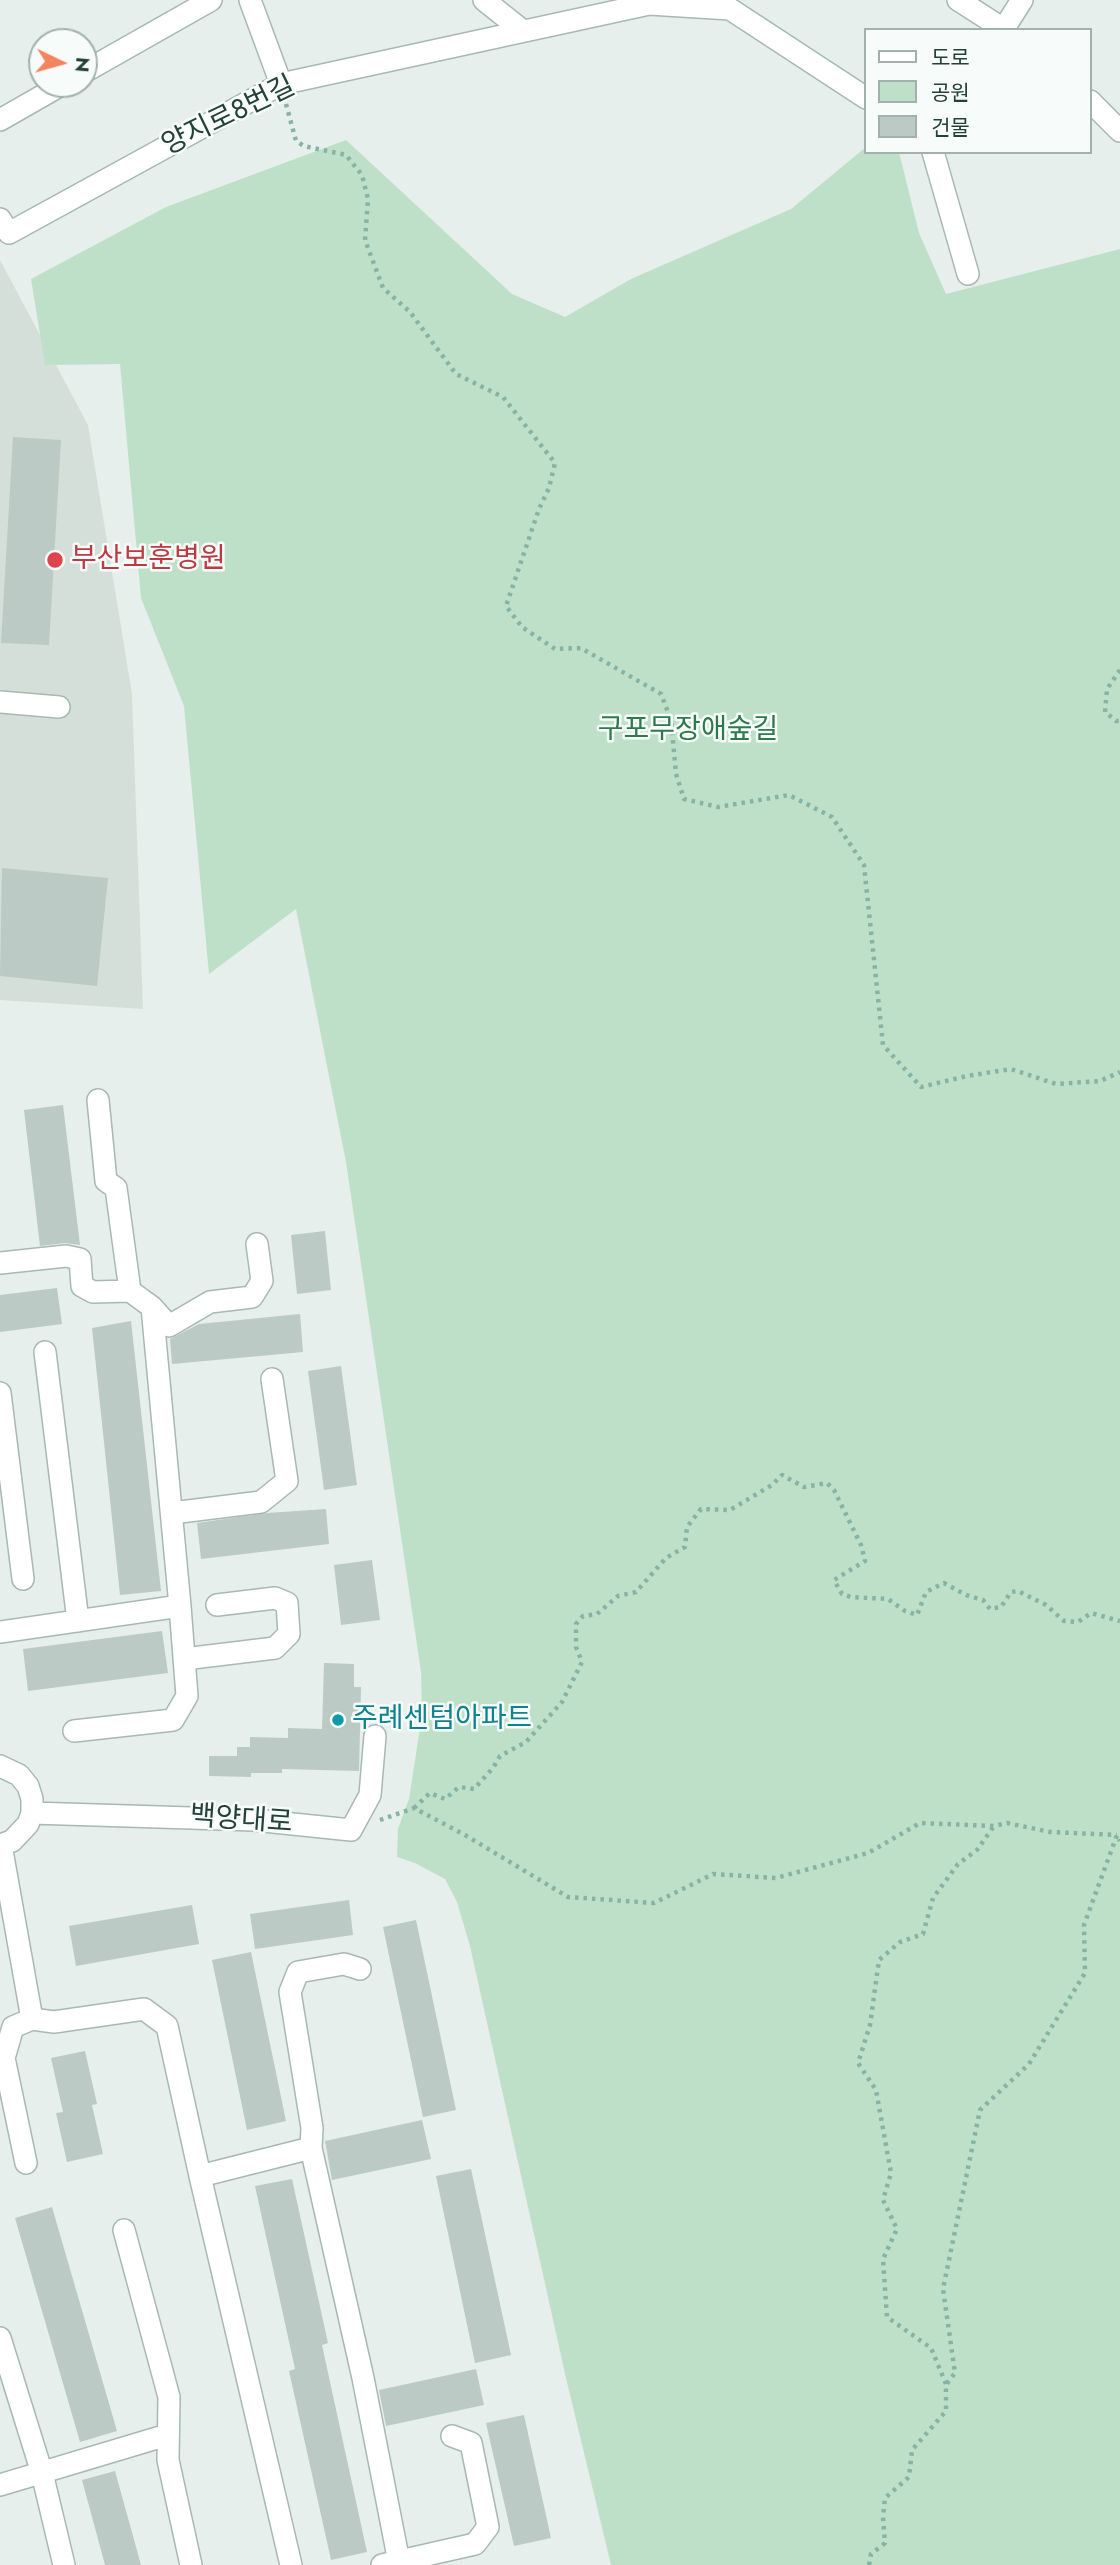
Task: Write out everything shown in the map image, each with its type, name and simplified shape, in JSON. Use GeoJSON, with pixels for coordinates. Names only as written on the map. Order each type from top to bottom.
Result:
{"type":"FeatureCollection","features":[{"type":"Feature","properties":{"kind":"street"},"geometry":{"type":"LineString","coordinates":[[98,64],[211,0]]}},
{"type":"Feature","properties":{"kind":"street"},"geometry":{"type":"LineString","coordinates":[[250,0],[281,84]]}},
{"type":"Feature","properties":{"kind":"street"},"geometry":{"type":"LineString","coordinates":[[484,0],[523,31]]}},
{"type":"Feature","properties":{"kind":"street"},"geometry":{"type":"LineString","coordinates":[[958,0],[1000,28]]}},
{"type":"Feature","properties":{"kind":"street"},"geometry":{"type":"LineString","coordinates":[[1004,28],[1022,0]]}},
{"type":"Feature","properties":{"kind":"street","name":"양지로8번길"},"geometry":{"type":"LineString","coordinates":[[0,219],[9,233],[281,84],[649,2],[730,9],[864,97]]}},
{"type":"Feature","properties":{"kind":"street"},"geometry":{"type":"LineString","coordinates":[[0,120],[38,98]]}},
{"type":"Feature","properties":{"kind":"street"},"geometry":{"type":"LineString","coordinates":[[1092,103],[1120,131]]}},
{"type":"Feature","properties":{"kind":"street"},"geometry":{"type":"LineString","coordinates":[[934,154],[968,274]]}},
{"type":"Feature","properties":{"kind":"street"},"geometry":{"type":"LineString","coordinates":[[0,702],[59,707]]}},
{"type":"Feature","properties":{"kind":"street"},"geometry":{"type":"LineString","coordinates":[[98,1100],[106,1181],[116,1188],[130,1291]]}},
{"type":"Feature","properties":{"kind":"street"},"geometry":{"type":"LineString","coordinates":[[0,1263],[66,1255],[80,1259],[82,1286],[93,1292],[130,1291],[152,1307],[169,1326],[210,1302],[253,1297],[262,1280],[257,1244]]}},
{"type":"Feature","properties":{"kind":"street"},"geometry":{"type":"LineString","coordinates":[[74,1731],[173,1720],[187,1696],[152,1307]]}},
{"type":"Feature","properties":{"kind":"street"},"geometry":{"type":"LineString","coordinates":[[45,1352],[78,1621]]}},
{"type":"Feature","properties":{"kind":"street"},"geometry":{"type":"LineString","coordinates":[[172,1513],[261,1502],[287,1480],[271,1379]]}},
{"type":"Feature","properties":{"kind":"street"},"geometry":{"type":"LineString","coordinates":[[0,1393],[23,1579]]}},
{"type":"Feature","properties":{"kind":"street"},"geometry":{"type":"LineString","coordinates":[[184,1659],[275,1648],[289,1634],[287,1603],[275,1598],[217,1605]]}},
{"type":"Feature","properties":{"kind":"street"},"geometry":{"type":"LineString","coordinates":[[0,1632],[180,1606]]}},
{"type":"Feature","properties":{"kind":"street"},"geometry":{"type":"LineString","coordinates":[[351,1830],[370,1796],[375,1736]]}},
{"type":"Feature","properties":{"kind":"street"},"geometry":{"type":"LineString","coordinates":[[0,1766],[19,1775],[28,1786],[32,1799],[32,1813],[21,1834],[1,1845],[32,2018]]}},
{"type":"Feature","properties":{"kind":"street","name":"백양대로"},"geometry":{"type":"LineString","coordinates":[[32,1813],[254,1820],[351,1830]]}},
{"type":"Feature","properties":{"kind":"street"},"geometry":{"type":"LineString","coordinates":[[360,1969],[344,1964],[298,1972],[290,1992],[312,2128],[311,2148],[363,2378],[391,2563],[475,2544],[488,2527],[471,2442],[452,2436]]}},
{"type":"Feature","properties":{"kind":"street"},"geometry":{"type":"LineString","coordinates":[[26,2163],[4,2058],[13,2027],[32,2018],[54,2022],[144,2009],[167,2025],[291,2565]]}},
{"type":"Feature","properties":{"kind":"street"},"geometry":{"type":"LineString","coordinates":[[200,2176],[311,2148]]}},
{"type":"Feature","properties":{"kind":"street"},"geometry":{"type":"LineString","coordinates":[[124,2230],[169,2397],[168,2460],[191,2565]]}},
{"type":"Feature","properties":{"kind":"street"},"geometry":{"type":"LineString","coordinates":[[0,2338],[42,2473],[64,2565]]}},
{"type":"Feature","properties":{"kind":"street"},"geometry":{"type":"LineString","coordinates":[[0,2485],[167,2435]]}},
{"type":"Feature","properties":{"kind":"path"},"geometry":{"type":"LineString","coordinates":[[281,84],[296,141],[304,146],[346,155],[362,175],[368,199],[365,240],[383,288],[410,312],[456,374],[503,397],[555,463],[549,488],[539,509],[506,606],[522,627],[555,649],[581,648],[661,694],[671,720],[676,774],[684,799],[718,807],[789,795],[832,817],[864,865],[883,1045],[920,1087],[1011,1069],[1056,1084],[1100,1081],[1120,1072]]}},
{"type":"Feature","properties":{"kind":"path"},"geometry":{"type":"LineString","coordinates":[[1120,670],[1107,689],[1104,712],[1120,721]]}},
{"type":"Feature","properties":{"kind":"path"},"geometry":{"type":"LineString","coordinates":[[351,1830],[414,1808],[430,1793],[444,1799],[458,1787],[474,1789],[500,1756],[526,1742],[562,1702],[582,1662],[576,1647],[576,1623],[583,1616],[597,1614],[618,1596],[636,1592],[666,1558],[685,1547],[687,1527],[701,1509],[730,1510],[772,1485],[782,1475],[804,1487],[827,1483],[839,1500],[861,1545],[865,1561],[834,1580],[842,1594],[888,1599],[905,1611],[917,1615],[926,1592],[944,1583],[966,1595],[983,1600],[990,1609],[1001,1607],[1011,1592],[1018,1591],[1046,1605],[1064,1621],[1078,1622],[1091,1613],[1120,1621]]}},
{"type":"Feature","properties":{"kind":"path"},"geometry":{"type":"LineString","coordinates":[[414,1808],[465,1835],[568,1897],[654,1903],[713,1874],[776,1878],[868,1853],[920,1823],[994,1826],[1007,1823],[1051,1832],[1117,1835]]}},
{"type":"Feature","properties":{"kind":"path"},"geometry":{"type":"LineString","coordinates":[[869,2565],[871,2554],[885,2543],[883,2517],[886,2498],[909,2477],[912,2450],[946,2411],[946,2385],[931,2348],[887,2317],[883,2259],[897,2229],[883,2200],[891,2174],[876,2090],[858,2063],[870,2025],[879,1960],[900,1942],[923,1934],[933,1898],[958,1864],[977,1850],[994,1826]]}},
{"type":"Feature","properties":{"kind":"path"},"geometry":{"type":"LineString","coordinates":[[1117,1835],[1120,1841]]}},
{"type":"Feature","properties":{"kind":"path"},"geometry":{"type":"LineString","coordinates":[[946,2385],[955,2373],[943,2289],[980,2110],[1029,2064],[1085,1973],[1084,1925],[1117,1835]]}},
{"type":"Feature","properties":{"kind":"shaded area","name":"부산보훈병원"},"geometry":{"type":"Polygon","coordinates":[[[0,260],[88,425],[132,694],[143,1009],[0,1000],[0,260]]]}},
{"type":"Feature","properties":{"kind":"green space","name":"구포무장애숲길"},"geometry":{"type":"Polygon","coordinates":[[[346,140],[512,294],[565,317],[631,279],[791,209],[864,149],[864,154],[899,154],[919,233],[946,294],[1120,249],[1120,2565],[611,2565],[566,2378],[470,1946],[457,1902],[445,1879],[397,1857],[398,1829],[409,1799],[422,1715],[421,1672],[346,1162],[296,909],[209,974],[184,706],[141,598],[120,364],[45,365],[31,279],[166,207],[346,140]]]}},
{"type":"Feature","properties":{"kind":"building"},"geometry":{"type":"Polygon","coordinates":[[[13,437],[61,440],[49,645],[1,643],[13,437]]]}},
{"type":"Feature","properties":{"kind":"building"},"geometry":{"type":"Polygon","coordinates":[[[2,868],[108,878],[97,986],[0,976],[2,868]]]}},
{"type":"Feature","properties":{"kind":"building"},"geometry":{"type":"Polygon","coordinates":[[[63,1105],[80,1245],[65,1243],[40,1246],[24,1110],[63,1105]]]}},
{"type":"Feature","properties":{"kind":"building"},"geometry":{"type":"Polygon","coordinates":[[[325,1231],[331,1290],[297,1294],[291,1235],[325,1231]]]}},
{"type":"Feature","properties":{"kind":"building"},"geometry":{"type":"Polygon","coordinates":[[[57,1288],[62,1324],[0,1332],[0,1295],[57,1288]]]}},
{"type":"Feature","properties":{"kind":"building"},"geometry":{"type":"Polygon","coordinates":[[[300,1314],[303,1352],[172,1364],[170,1339],[199,1324],[300,1314]]]}},
{"type":"Feature","properties":{"kind":"building"},"geometry":{"type":"Polygon","coordinates":[[[131,1321],[161,1591],[120,1595],[92,1328],[131,1321]]]}},
{"type":"Feature","properties":{"kind":"building"},"geometry":{"type":"Polygon","coordinates":[[[341,1366],[357,1485],[324,1490],[308,1371],[341,1366]]]}},
{"type":"Feature","properties":{"kind":"building"},"geometry":{"type":"Polygon","coordinates":[[[326,1509],[329,1544],[201,1559],[197,1523],[267,1513],[326,1509]]]}},
{"type":"Feature","properties":{"kind":"building"},"geometry":{"type":"Polygon","coordinates":[[[372,1560],[380,1620],[341,1625],[334,1565],[372,1560]]]}},
{"type":"Feature","properties":{"kind":"building"},"geometry":{"type":"Polygon","coordinates":[[[162,1631],[168,1673],[28,1691],[23,1649],[162,1631]]]}},
{"type":"Feature","properties":{"kind":"building","name":"주례센텀아파트"},"geometry":{"type":"Polygon","coordinates":[[[324,1663],[354,1664],[354,1687],[361,1687],[359,1771],[282,1769],[282,1773],[251,1773],[251,1777],[209,1776],[209,1756],[237,1756],[237,1747],[250,1747],[250,1737],[288,1738],[288,1728],[322,1729],[324,1663]]]}},
{"type":"Feature","properties":{"kind":"building"},"geometry":{"type":"Polygon","coordinates":[[[349,1900],[353,1935],[255,1949],[250,1914],[349,1900]]]}},
{"type":"Feature","properties":{"kind":"building"},"geometry":{"type":"Polygon","coordinates":[[[192,1905],[199,1944],[76,1966],[69,1926],[192,1905]]]}},
{"type":"Feature","properties":{"kind":"building"},"geometry":{"type":"Polygon","coordinates":[[[416,1920],[456,2110],[423,2117],[383,1927],[416,1920]]]}},
{"type":"Feature","properties":{"kind":"building"},"geometry":{"type":"Polygon","coordinates":[[[251,1952],[286,2121],[247,2130],[212,1960],[251,1952]]]}},
{"type":"Feature","properties":{"kind":"building"},"geometry":{"type":"Polygon","coordinates":[[[85,2051],[97,2104],[92,2105],[103,2154],[67,2162],[56,2113],[63,2112],[51,2058],[85,2051]]]}},
{"type":"Feature","properties":{"kind":"building"},"geometry":{"type":"Polygon","coordinates":[[[422,2120],[431,2159],[332,2180],[325,2141],[422,2120]]]}},
{"type":"Feature","properties":{"kind":"building"},"geometry":{"type":"Polygon","coordinates":[[[471,2169],[511,2355],[475,2363],[436,2176],[471,2169]]]}},
{"type":"Feature","properties":{"kind":"building"},"geometry":{"type":"Polygon","coordinates":[[[292,2179],[328,2343],[322,2345],[367,2552],[331,2560],[289,2371],[295,2369],[255,2186],[292,2179]]]}},
{"type":"Feature","properties":{"kind":"building"},"geometry":{"type":"Polygon","coordinates":[[[52,2207],[117,2431],[80,2442],[15,2218],[52,2207]]]}},
{"type":"Feature","properties":{"kind":"building"},"geometry":{"type":"Polygon","coordinates":[[[476,2369],[484,2405],[386,2426],[379,2390],[476,2369]]]}},
{"type":"Feature","properties":{"kind":"building"},"geometry":{"type":"Polygon","coordinates":[[[524,2415],[551,2538],[514,2546],[486,2423],[524,2415]]]}},
{"type":"Feature","properties":{"kind":"building"},"geometry":{"type":"Polygon","coordinates":[[[115,2471],[141,2565],[105,2565],[82,2480],[115,2471]]]}},
{"type":"Feature","properties":{"kind":"place","name":"부산보훈병원"},"geometry":{"type":"Point","coordinates":[55,560]}},
{"type":"Feature","properties":{"kind":"place","name":"주례센텀아파트"},"geometry":{"type":"Point","coordinates":[338,1720]}}]}
